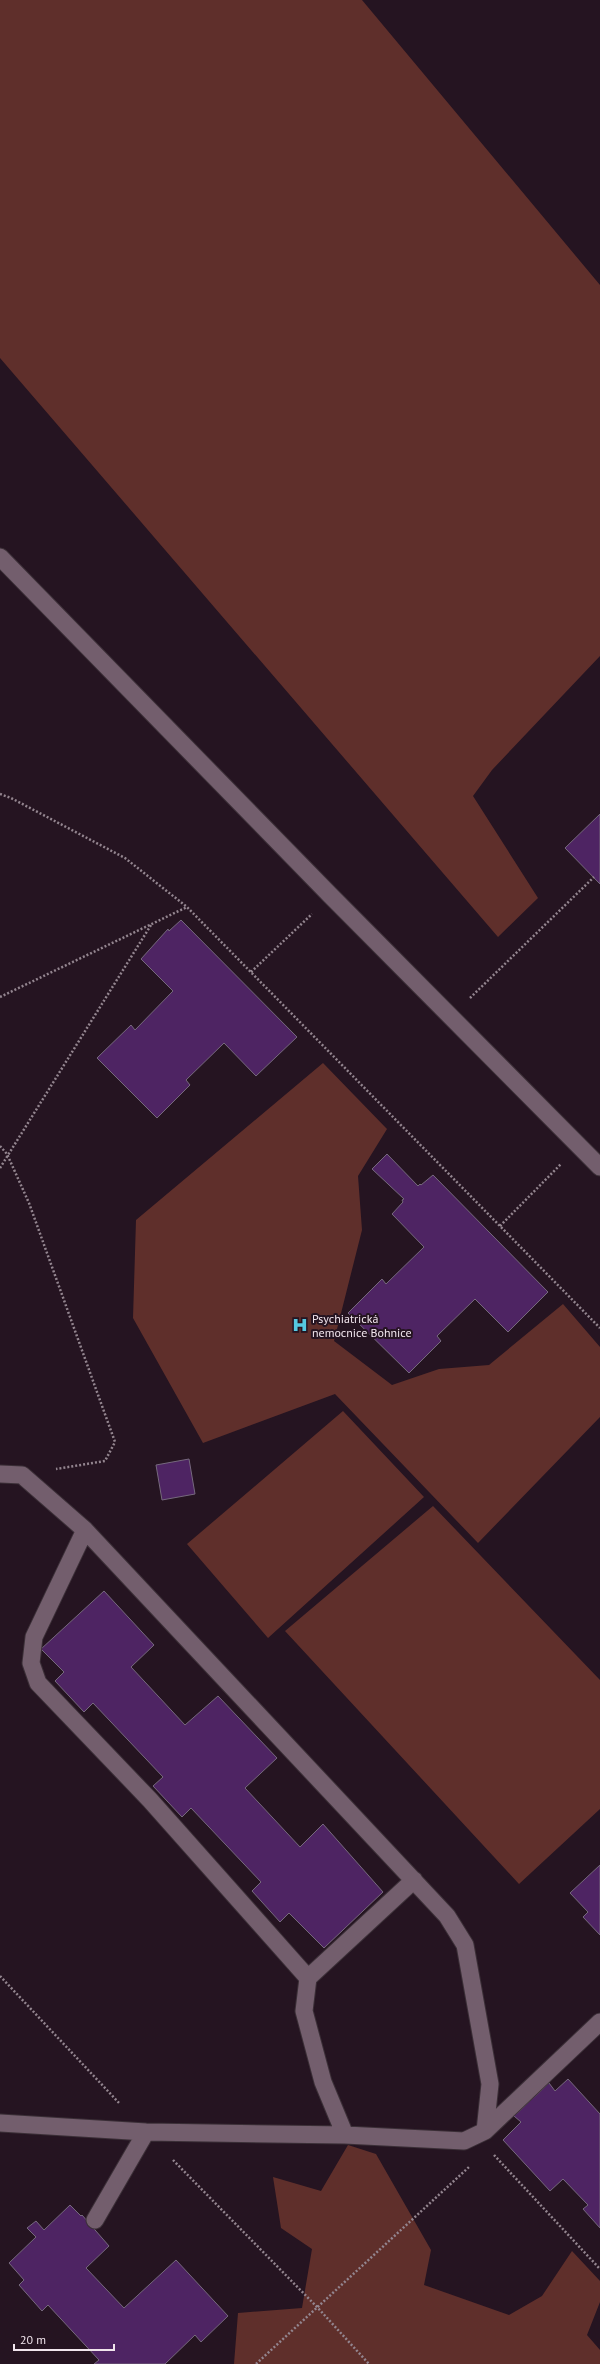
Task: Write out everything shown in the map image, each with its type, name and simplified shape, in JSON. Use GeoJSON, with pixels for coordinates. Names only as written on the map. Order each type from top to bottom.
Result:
{"type":"FeatureCollection","features":[{"type":"Feature","properties":{"kind":"lane"},"geometry":{"type":"LineString","coordinates":[[0,557],[331,896],[600,1167]]}},
{"type":"Feature","properties":{"kind":"lane"},"geometry":{"type":"LineString","coordinates":[[0,1474],[22,1475],[85,1530],[447,1916],[465,1946],[490,2084],[485,2132]]}},
{"type":"Feature","properties":{"kind":"lane"},"geometry":{"type":"LineString","coordinates":[[85,1530],[34,1637],[32,1663],[38,1683],[150,1800],[308,1978]]}},
{"type":"Feature","properties":{"kind":"lane"},"geometry":{"type":"LineString","coordinates":[[345,2135],[323,2082],[304,2011],[308,1978],[414,1880]]}},
{"type":"Feature","properties":{"kind":"lane"},"geometry":{"type":"LineString","coordinates":[[0,2123],[146,2132],[345,2135],[464,2141],[485,2132],[600,2022]]}},
{"type":"Feature","properties":{"kind":"lane"},"geometry":{"type":"LineString","coordinates":[[95,2220],[146,2132]]}},
{"type":"Feature","properties":{"kind":"path"},"geometry":{"type":"LineString","coordinates":[[0,794],[11,798],[125,858],[187,908],[600,1328]]}},
{"type":"Feature","properties":{"kind":"path"},"geometry":{"type":"LineString","coordinates":[[468,1000],[594,877]]}},
{"type":"Feature","properties":{"kind":"path"},"geometry":{"type":"LineString","coordinates":[[251,972],[331,896]]}},
{"type":"Feature","properties":{"kind":"path"},"geometry":{"type":"LineString","coordinates":[[0,997],[187,908]]}},
{"type":"Feature","properties":{"kind":"path"},"geometry":{"type":"LineString","coordinates":[[0,1168],[7,1154],[152,924]]}},
{"type":"Feature","properties":{"kind":"path"},"geometry":{"type":"LineString","coordinates":[[0,1146],[7,1154],[28,1203],[115,1442],[105,1461],[22,1475]]}},
{"type":"Feature","properties":{"kind":"path"},"geometry":{"type":"LineString","coordinates":[[500,1226],[579,1146]]}},
{"type":"Feature","properties":{"kind":"path"},"geometry":{"type":"LineString","coordinates":[[0,1976],[146,2132],[318,2308],[369,2364]]}},
{"type":"Feature","properties":{"kind":"path"},"geometry":{"type":"LineString","coordinates":[[485,2132],[488,2149],[600,2269]]}},
{"type":"Feature","properties":{"kind":"path"},"geometry":{"type":"LineString","coordinates":[[256,2364],[471,2165]]}},
{"type":"Feature","properties":{"kind":"shaded area"},"geometry":{"type":"Polygon","coordinates":[[[0,0],[362,0],[600,285],[600,656],[492,770],[473,796],[538,898],[498,937],[0,358],[0,0]]]}},
{"type":"Feature","properties":{"kind":"shaded area"},"geometry":{"type":"Polygon","coordinates":[[[323,1063],[387,1129],[358,1176],[362,1230],[334,1341],[392,1385],[439,1369],[489,1365],[563,1304],[600,1347],[600,1417],[478,1543],[335,1394],[203,1443],[133,1318],[136,1220],[323,1063]]]}},
{"type":"Feature","properties":{"kind":"shaded area"},"geometry":{"type":"Polygon","coordinates":[[[343,1411],[424,1497],[268,1638],[187,1544],[343,1411]]]}},
{"type":"Feature","properties":{"kind":"shaded area"},"geometry":{"type":"Polygon","coordinates":[[[433,1506],[600,1680],[600,1809],[519,1884],[285,1631],[433,1506]]]}},
{"type":"Feature","properties":{"kind":"shaded area"},"geometry":{"type":"Polygon","coordinates":[[[348,2145],[376,2154],[431,2250],[424,2285],[509,2315],[542,2296],[572,2251],[600,2281],[600,2302],[587,2335],[600,2350],[600,2364],[234,2364],[238,2313],[302,2308],[312,2249],[281,2228],[273,2177],[321,2191],[348,2145]]]}},
{"type":"Feature","properties":{"kind":"building"},"geometry":{"type":"Polygon","coordinates":[[[600,814],[600,884],[565,848],[600,814]]]}},
{"type":"Feature","properties":{"kind":"building"},"geometry":{"type":"Polygon","coordinates":[[[181,920],[297,1037],[256,1076],[224,1043],[186,1080],[190,1085],[157,1118],[97,1058],[131,1025],[135,1030],[173,991],[141,959],[168,929],[169,931],[181,920]]]}},
{"type":"Feature","properties":{"kind":"building"},"geometry":{"type":"Polygon","coordinates":[[[387,1154],[418,1186],[433,1175],[548,1292],[508,1332],[475,1299],[437,1336],[441,1341],[409,1373],[348,1313],[382,1279],[386,1284],[424,1247],[392,1214],[404,1199],[372,1169],[387,1154]]]}},
{"type":"Feature","properties":{"kind":"building"},"geometry":{"type":"Polygon","coordinates":[[[189,1459],[195,1494],[162,1500],[156,1465],[189,1459]]]}},
{"type":"Feature","properties":{"kind":"building"},"geometry":{"type":"Polygon","coordinates":[[[104,1591],[154,1645],[131,1667],[185,1725],[218,1696],[277,1758],[245,1788],[300,1847],[323,1824],[383,1892],[324,1948],[289,1913],[280,1922],[252,1891],[261,1882],[191,1808],[182,1817],[153,1786],[163,1777],[93,1703],[84,1712],[55,1681],[64,1672],[41,1649],[104,1591]]]}},
{"type":"Feature","properties":{"kind":"building"},"geometry":{"type":"Polygon","coordinates":[[[600,1865],[600,1935],[583,1917],[588,1912],[570,1893],[600,1865]]]}},
{"type":"Feature","properties":{"kind":"building"},"geometry":{"type":"Polygon","coordinates":[[[568,2079],[600,2114],[600,2228],[583,2209],[588,2205],[563,2179],[550,2191],[503,2140],[521,2122],[514,2116],[549,2083],[555,2091],[568,2079]]]}},
{"type":"Feature","properties":{"kind":"building"},"geometry":{"type":"Polygon","coordinates":[[[70,2205],[81,2216],[82,2215],[109,2246],[86,2268],[124,2308],[176,2260],[228,2316],[201,2342],[195,2335],[165,2364],[94,2364],[99,2360],[48,2305],[42,2311],[19,2285],[24,2280],[9,2263],[36,2237],[27,2228],[36,2221],[44,2230],[70,2205]]]}},
{"type":"Feature","properties":{"kind":"place","name":"Psychiatrická nemocnice Bohnice"},"geometry":{"type":"Point","coordinates":[300,1325]}}]}
